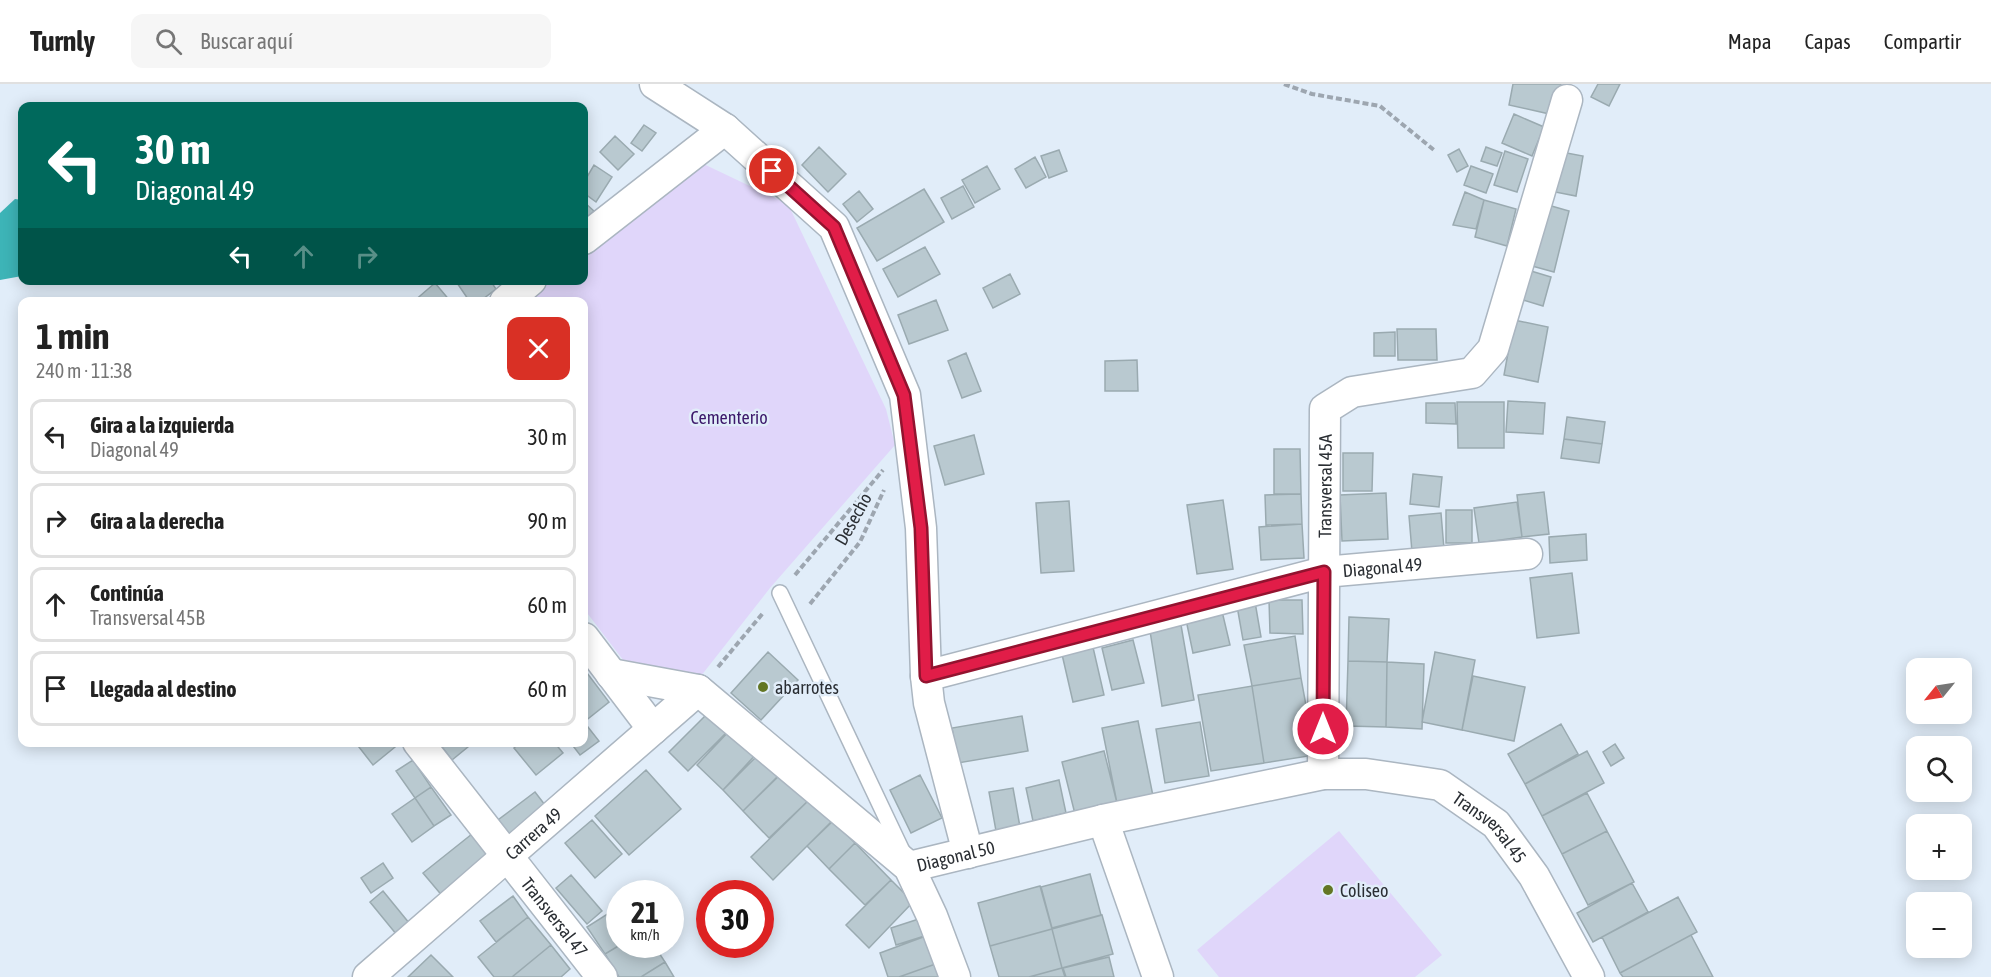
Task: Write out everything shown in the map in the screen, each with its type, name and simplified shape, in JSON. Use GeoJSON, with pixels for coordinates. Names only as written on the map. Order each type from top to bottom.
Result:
{"type":"FeatureCollection","features":[{"type":"Feature","properties":{"kind":"street"},"geometry":{"type":"LineString","coordinates":[[656,84],[725,129],[834,227],[904,395],[921,528],[929,703],[968,853]]}},
{"type":"Feature","properties":{"kind":"street","name":"Transversal 45A"},"geometry":{"type":"LineString","coordinates":[[1323,774],[1325,410],[1352,392],[1473,373],[1493,349],[1567,100]]}},
{"type":"Feature","properties":{"kind":"street"},"geometry":{"type":"LineString","coordinates":[[588,236],[725,129]]}},
{"type":"Feature","properties":{"kind":"street"},"geometry":{"type":"LineString","coordinates":[[511,297],[525,285]]}},
{"type":"Feature","properties":{"kind":"street","name":"Diagonal 49"},"geometry":{"type":"LineString","coordinates":[[926,676],[1324,572],[1527,554]]}},
{"type":"Feature","properties":{"kind":"street"},"geometry":{"type":"LineString","coordinates":[[588,643],[652,729]]}},
{"type":"Feature","properties":{"kind":"street","name":"Diagonal 50"},"geometry":{"type":"LineString","coordinates":[[611,674],[698,690],[909,867],[1103,820],[1323,774]]}},
{"type":"Feature","properties":{"kind":"street","name":"Carrera 49"},"geometry":{"type":"LineString","coordinates":[[368,977],[698,690]]}},
{"type":"Feature","properties":{"kind":"street","name":"Transversal 47"},"geometry":{"type":"LineString","coordinates":[[422,747],[602,977]]}},
{"type":"Feature","properties":{"kind":"street","name":"Transversal 45"},"geometry":{"type":"LineString","coordinates":[[1323,774],[1366,774],[1440,785],[1496,824],[1534,876],[1589,977]]}},
{"type":"Feature","properties":{"kind":"street"},"geometry":{"type":"LineString","coordinates":[[1103,820],[1158,977]]}},
{"type":"Feature","properties":{"kind":"street"},"geometry":{"type":"LineString","coordinates":[[909,867],[932,916],[955,977]]}},
{"type":"Feature","properties":{"kind":"lane"},"geometry":{"type":"LineString","coordinates":[[780,593],[909,867]]}},
{"type":"Feature","properties":{"kind":"path"},"geometry":{"type":"LineString","coordinates":[[1284,84],[1312,94],[1380,105],[1434,150]]}},
{"type":"Feature","properties":{"kind":"path"},"geometry":{"type":"LineString","coordinates":[[698,690],[780,593],[911,447]]}},
{"type":"Feature","properties":{"kind":"path","name":"Desecho"},"geometry":{"type":"LineString","coordinates":[[793,622],[860,542],[891,475],[911,447]]}},
{"type":"Feature","properties":{"kind":"green space","name":"Cementerio"},"geometry":{"type":"Polygon","coordinates":[[[693,159],[788,204],[886,409],[895,445],[770,588],[697,681],[630,669],[588,614],[588,297],[522,297],[537,285],[588,285],[588,244],[693,159]]]}},
{"type":"Feature","properties":{"kind":"green space","name":"Coliseo"},"geometry":{"type":"Polygon","coordinates":[[[1339,831],[1442,955],[1415,977],[1219,977],[1197,950],[1339,831]]]}},
{"type":"Feature","properties":{"kind":"water"},"geometry":{"type":"Polygon","coordinates":[[[15,199],[18,199],[18,277],[0,280],[0,213],[15,199]]]}},
{"type":"Feature","properties":{"kind":"building"},"geometry":{"type":"Polygon","coordinates":[[[1513,84],[1561,84],[1554,115],[1509,105],[1513,84]]]}},
{"type":"Feature","properties":{"kind":"building"},"geometry":{"type":"Polygon","coordinates":[[[1598,84],[1620,84],[1609,106],[1591,97],[1598,84]]]}},
{"type":"Feature","properties":{"kind":"building"},"geometry":{"type":"Polygon","coordinates":[[[1514,114],[1544,127],[1532,156],[1502,143],[1514,114]]]}},
{"type":"Feature","properties":{"kind":"building"},"geometry":{"type":"Polygon","coordinates":[[[644,125],[656,133],[642,151],[631,143],[644,125]]]}},
{"type":"Feature","properties":{"kind":"building"},"geometry":{"type":"Polygon","coordinates":[[[615,136],[634,154],[618,170],[600,152],[615,136]]]}},
{"type":"Feature","properties":{"kind":"building"},"geometry":{"type":"Polygon","coordinates":[[[819,147],[846,174],[828,192],[802,165],[819,147]]]}},
{"type":"Feature","properties":{"kind":"building"},"geometry":{"type":"Polygon","coordinates":[[[1486,147],[1502,153],[1497,166],[1481,161],[1486,147]]]}},
{"type":"Feature","properties":{"kind":"building"},"geometry":{"type":"Polygon","coordinates":[[[1459,149],[1468,166],[1457,172],[1448,155],[1459,149]]]}},
{"type":"Feature","properties":{"kind":"building"},"geometry":{"type":"Polygon","coordinates":[[[1059,150],[1067,171],[1049,178],[1041,156],[1059,150]]]}},
{"type":"Feature","properties":{"kind":"building"},"geometry":{"type":"Polygon","coordinates":[[[1505,151],[1528,159],[1517,192],[1494,185],[1505,151]]]}},
{"type":"Feature","properties":{"kind":"building"},"geometry":{"type":"Polygon","coordinates":[[[1556,151],[1583,156],[1576,196],[1550,191],[1556,151]]]}},
{"type":"Feature","properties":{"kind":"building"},"geometry":{"type":"Polygon","coordinates":[[[1035,157],[1046,177],[1026,188],[1015,169],[1035,157]]]}},
{"type":"Feature","properties":{"kind":"building"},"geometry":{"type":"Polygon","coordinates":[[[594,165],[612,177],[596,202],[588,196],[588,175],[594,165]]]}},
{"type":"Feature","properties":{"kind":"building"},"geometry":{"type":"Polygon","coordinates":[[[987,166],[1000,189],[975,203],[962,180],[987,166]]]}},
{"type":"Feature","properties":{"kind":"building"},"geometry":{"type":"Polygon","coordinates":[[[1471,166],[1493,174],[1486,193],[1464,185],[1471,166]]]}},
{"type":"Feature","properties":{"kind":"building"},"geometry":{"type":"Polygon","coordinates":[[[963,186],[974,207],[952,219],[941,198],[963,186]]]}},
{"type":"Feature","properties":{"kind":"building"},"geometry":{"type":"Polygon","coordinates":[[[924,189],[944,222],[877,261],[857,228],[924,189]]]}},
{"type":"Feature","properties":{"kind":"building"},"geometry":{"type":"Polygon","coordinates":[[[859,191],[873,209],[857,222],[843,204],[859,191]]]}},
{"type":"Feature","properties":{"kind":"building"},"geometry":{"type":"Polygon","coordinates":[[[1465,192],[1484,200],[1476,229],[1453,225],[1465,192]]]}},
{"type":"Feature","properties":{"kind":"building"},"geometry":{"type":"Polygon","coordinates":[[[1484,200],[1516,209],[1507,246],[1475,237],[1484,200]]]}},
{"type":"Feature","properties":{"kind":"building"},"geometry":{"type":"Polygon","coordinates":[[[1548,205],[1569,211],[1554,272],[1532,266],[1548,205]]]}},
{"type":"Feature","properties":{"kind":"building"},"geometry":{"type":"Polygon","coordinates":[[[588,206],[594,211],[588,219],[588,206]]]}},
{"type":"Feature","properties":{"kind":"building"},"geometry":{"type":"Polygon","coordinates":[[[925,247],[940,274],[898,297],[883,269],[925,247]]]}},
{"type":"Feature","properties":{"kind":"building"},"geometry":{"type":"Polygon","coordinates":[[[1531,271],[1551,277],[1543,306],[1523,300],[1531,271]]]}},
{"type":"Feature","properties":{"kind":"building"},"geometry":{"type":"Polygon","coordinates":[[[1010,274],[1020,294],[993,308],[983,288],[1010,274]]]}},
{"type":"Feature","properties":{"kind":"building"},"geometry":{"type":"Polygon","coordinates":[[[433,285],[437,285],[447,297],[419,297],[433,285]]]}},
{"type":"Feature","properties":{"kind":"building"},"geometry":{"type":"Polygon","coordinates":[[[458,285],[493,285],[496,289],[486,297],[467,297],[458,285]]]}},
{"type":"Feature","properties":{"kind":"building"},"geometry":{"type":"Polygon","coordinates":[[[936,300],[948,330],[909,344],[898,315],[936,300]]]}},
{"type":"Feature","properties":{"kind":"building"},"geometry":{"type":"Polygon","coordinates":[[[1514,320],[1548,327],[1538,382],[1504,375],[1514,320]]]}},
{"type":"Feature","properties":{"kind":"building"},"geometry":{"type":"Polygon","coordinates":[[[1397,329],[1436,329],[1437,360],[1398,360],[1397,329]]]}},
{"type":"Feature","properties":{"kind":"building"},"geometry":{"type":"Polygon","coordinates":[[[1395,332],[1395,356],[1374,356],[1374,333],[1395,332]]]}},
{"type":"Feature","properties":{"kind":"building"},"geometry":{"type":"Polygon","coordinates":[[[966,353],[981,391],[962,398],[948,361],[966,353]]]}},
{"type":"Feature","properties":{"kind":"building"},"geometry":{"type":"Polygon","coordinates":[[[1137,360],[1138,391],[1105,391],[1105,361],[1137,360]]]}},
{"type":"Feature","properties":{"kind":"building"},"geometry":{"type":"Polygon","coordinates":[[[1508,401],[1545,403],[1543,434],[1506,432],[1508,401]]]}},
{"type":"Feature","properties":{"kind":"building"},"geometry":{"type":"Polygon","coordinates":[[[1457,402],[1504,402],[1504,448],[1458,448],[1457,402]]]}},
{"type":"Feature","properties":{"kind":"building"},"geometry":{"type":"Polygon","coordinates":[[[1426,403],[1455,403],[1456,424],[1426,423],[1426,403]]]}},
{"type":"Feature","properties":{"kind":"building"},"geometry":{"type":"Polygon","coordinates":[[[1567,417],[1605,422],[1602,444],[1564,439],[1567,417]]]}},
{"type":"Feature","properties":{"kind":"building"},"geometry":{"type":"Polygon","coordinates":[[[974,435],[984,474],[945,485],[934,446],[974,435]]]}},
{"type":"Feature","properties":{"kind":"building"},"geometry":{"type":"Polygon","coordinates":[[[1564,439],[1602,444],[1599,463],[1561,458],[1564,439]]]}},
{"type":"Feature","properties":{"kind":"building"},"geometry":{"type":"Polygon","coordinates":[[[1274,449],[1300,449],[1301,494],[1274,494],[1274,449]]]}},
{"type":"Feature","properties":{"kind":"building"},"geometry":{"type":"Polygon","coordinates":[[[1343,453],[1373,453],[1372,491],[1343,491],[1343,453]]]}},
{"type":"Feature","properties":{"kind":"building"},"geometry":{"type":"Polygon","coordinates":[[[1413,474],[1442,477],[1439,507],[1410,504],[1413,474]]]}},
{"type":"Feature","properties":{"kind":"building"},"geometry":{"type":"Polygon","coordinates":[[[1544,492],[1549,534],[1522,537],[1517,495],[1544,492]]]}},
{"type":"Feature","properties":{"kind":"building"},"geometry":{"type":"Polygon","coordinates":[[[1386,493],[1388,539],[1342,541],[1340,495],[1386,493]]]}},
{"type":"Feature","properties":{"kind":"building"},"geometry":{"type":"Polygon","coordinates":[[[1301,494],[1302,524],[1266,525],[1265,495],[1301,494]]]}},
{"type":"Feature","properties":{"kind":"building"},"geometry":{"type":"Polygon","coordinates":[[[1223,500],[1233,569],[1197,574],[1187,505],[1223,500]]]}},
{"type":"Feature","properties":{"kind":"building"},"geometry":{"type":"Polygon","coordinates":[[[1069,501],[1074,571],[1041,573],[1036,503],[1069,501]]]}},
{"type":"Feature","properties":{"kind":"building"},"geometry":{"type":"Polygon","coordinates":[[[1517,502],[1522,537],[1479,543],[1474,508],[1517,502]]]}},
{"type":"Feature","properties":{"kind":"building"},"geometry":{"type":"Polygon","coordinates":[[[1446,510],[1472,510],[1472,543],[1446,543],[1446,510]]]}},
{"type":"Feature","properties":{"kind":"building"},"geometry":{"type":"Polygon","coordinates":[[[1441,513],[1444,549],[1412,552],[1409,516],[1441,513]]]}},
{"type":"Feature","properties":{"kind":"building"},"geometry":{"type":"Polygon","coordinates":[[[1302,524],[1304,558],[1261,560],[1259,527],[1302,524]]]}},
{"type":"Feature","properties":{"kind":"building"},"geometry":{"type":"Polygon","coordinates":[[[1586,534],[1587,560],[1550,563],[1549,537],[1586,534]]]}},
{"type":"Feature","properties":{"kind":"building"},"geometry":{"type":"Polygon","coordinates":[[[1572,573],[1579,633],[1537,638],[1530,578],[1572,573]]]}},
{"type":"Feature","properties":{"kind":"building"},"geometry":{"type":"Polygon","coordinates":[[[1269,600],[1302,600],[1303,634],[1270,633],[1269,600]]]}},
{"type":"Feature","properties":{"kind":"building"},"geometry":{"type":"Polygon","coordinates":[[[1255,602],[1261,637],[1243,640],[1237,606],[1255,602]]]}},
{"type":"Feature","properties":{"kind":"building"},"geometry":{"type":"Polygon","coordinates":[[[1221,607],[1230,645],[1193,653],[1185,615],[1221,607]]]}},
{"type":"Feature","properties":{"kind":"building"},"geometry":{"type":"Polygon","coordinates":[[[1349,617],[1389,619],[1387,662],[1348,661],[1349,617]]]}},
{"type":"Feature","properties":{"kind":"building"},"geometry":{"type":"Polygon","coordinates":[[[1181,625],[1194,700],[1162,706],[1150,631],[1181,625]]]}},
{"type":"Feature","properties":{"kind":"building"},"geometry":{"type":"Polygon","coordinates":[[[1295,636],[1301,678],[1252,686],[1244,645],[1295,636]]]}},
{"type":"Feature","properties":{"kind":"building"},"geometry":{"type":"Polygon","coordinates":[[[1133,640],[1144,683],[1112,690],[1102,648],[1133,640]]]}},
{"type":"Feature","properties":{"kind":"building"},"geometry":{"type":"Polygon","coordinates":[[[1092,643],[1104,695],[1073,702],[1061,650],[1092,643]]]}},
{"type":"Feature","properties":{"kind":"building"},"geometry":{"type":"Polygon","coordinates":[[[768,652],[798,680],[761,720],[731,693],[768,652]]]}},
{"type":"Feature","properties":{"kind":"building"},"geometry":{"type":"Polygon","coordinates":[[[1435,652],[1475,660],[1462,730],[1422,722],[1435,652]]]}},
{"type":"Feature","properties":{"kind":"building"},"geometry":{"type":"Polygon","coordinates":[[[1348,661],[1387,662],[1386,727],[1346,726],[1348,661]]]}},
{"type":"Feature","properties":{"kind":"building"},"geometry":{"type":"Polygon","coordinates":[[[1387,662],[1424,664],[1422,729],[1386,727],[1387,662]]]}},
{"type":"Feature","properties":{"kind":"building"},"geometry":{"type":"Polygon","coordinates":[[[588,674],[609,702],[588,719],[588,674]]]}},
{"type":"Feature","properties":{"kind":"building"},"geometry":{"type":"Polygon","coordinates":[[[1473,676],[1525,687],[1514,741],[1462,730],[1473,676]]]}},
{"type":"Feature","properties":{"kind":"building"},"geometry":{"type":"Polygon","coordinates":[[[1301,678],[1315,755],[1264,763],[1252,686],[1301,678]]]}},
{"type":"Feature","properties":{"kind":"building"},"geometry":{"type":"Polygon","coordinates":[[[1252,686],[1264,763],[1211,771],[1198,695],[1252,686]]]}},
{"type":"Feature","properties":{"kind":"building"},"geometry":{"type":"Polygon","coordinates":[[[710,711],[729,730],[688,771],[669,752],[710,711]]]}},
{"type":"Feature","properties":{"kind":"building"},"geometry":{"type":"Polygon","coordinates":[[[1022,716],[1028,751],[958,763],[952,728],[1022,716]]]}},
{"type":"Feature","properties":{"kind":"building"},"geometry":{"type":"Polygon","coordinates":[[[1138,721],[1153,796],[1117,803],[1102,728],[1138,721]]]}},
{"type":"Feature","properties":{"kind":"building"},"geometry":{"type":"Polygon","coordinates":[[[1200,722],[1209,776],[1165,783],[1156,729],[1200,722]]]}},
{"type":"Feature","properties":{"kind":"building"},"geometry":{"type":"Polygon","coordinates":[[[1561,724],[1578,754],[1525,784],[1508,754],[1561,724]]]}},
{"type":"Feature","properties":{"kind":"building"},"geometry":{"type":"Polygon","coordinates":[[[588,727],[599,741],[580,755],[574,747],[588,747],[588,727]]]}},
{"type":"Feature","properties":{"kind":"building"},"geometry":{"type":"Polygon","coordinates":[[[732,728],[758,752],[723,790],[697,765],[732,728]]]}},
{"type":"Feature","properties":{"kind":"building"},"geometry":{"type":"Polygon","coordinates":[[[1615,744],[1624,758],[1611,766],[1603,752],[1615,744]]]}},
{"type":"Feature","properties":{"kind":"building"},"geometry":{"type":"Polygon","coordinates":[[[359,747],[395,747],[373,765],[359,747]]]}},
{"type":"Feature","properties":{"kind":"building"},"geometry":{"type":"Polygon","coordinates":[[[442,747],[468,747],[452,760],[442,747]]]}},
{"type":"Feature","properties":{"kind":"building"},"geometry":{"type":"Polygon","coordinates":[[[558,747],[563,753],[536,775],[514,748],[558,747]]]}},
{"type":"Feature","properties":{"kind":"building"},"geometry":{"type":"Polygon","coordinates":[[[1104,751],[1117,803],[1075,814],[1062,762],[1104,751]]]}},
{"type":"Feature","properties":{"kind":"building"},"geometry":{"type":"Polygon","coordinates":[[[1587,751],[1604,783],[1542,816],[1525,784],[1587,751]]]}},
{"type":"Feature","properties":{"kind":"building"},"geometry":{"type":"Polygon","coordinates":[[[760,753],[780,774],[743,811],[723,790],[760,753]]]}},
{"type":"Feature","properties":{"kind":"building"},"geometry":{"type":"Polygon","coordinates":[[[413,760],[431,787],[415,798],[396,771],[413,760]]]}},
{"type":"Feature","properties":{"kind":"building"},"geometry":{"type":"Polygon","coordinates":[[[646,770],[681,809],[629,855],[595,816],[646,770]]]}},
{"type":"Feature","properties":{"kind":"building"},"geometry":{"type":"Polygon","coordinates":[[[785,770],[811,798],[769,838],[743,811],[785,770]]]}},
{"type":"Feature","properties":{"kind":"building"},"geometry":{"type":"Polygon","coordinates":[[[920,775],[942,818],[911,833],[890,790],[920,775]]]}},
{"type":"Feature","properties":{"kind":"building"},"geometry":{"type":"Polygon","coordinates":[[[1059,780],[1066,813],[1033,821],[1026,788],[1059,780]]]}},
{"type":"Feature","properties":{"kind":"building"},"geometry":{"type":"Polygon","coordinates":[[[431,787],[451,815],[434,826],[415,798],[431,787]]]}},
{"type":"Feature","properties":{"kind":"building"},"geometry":{"type":"Polygon","coordinates":[[[1013,788],[1020,827],[996,831],[989,792],[1013,788]]]}},
{"type":"Feature","properties":{"kind":"building"},"geometry":{"type":"Polygon","coordinates":[[[535,792],[552,814],[514,842],[498,820],[535,792]]]}},
{"type":"Feature","properties":{"kind":"building"},"geometry":{"type":"Polygon","coordinates":[[[1587,793],[1607,831],[1562,854],[1542,816],[1587,793]]]}},
{"type":"Feature","properties":{"kind":"building"},"geometry":{"type":"Polygon","coordinates":[[[415,798],[434,826],[412,842],[392,814],[415,798]]]}},
{"type":"Feature","properties":{"kind":"building"},"geometry":{"type":"Polygon","coordinates":[[[811,798],[833,820],[773,880],[751,857],[811,798]]]}},
{"type":"Feature","properties":{"kind":"building"},"geometry":{"type":"Polygon","coordinates":[[[592,820],[622,854],[595,878],[565,843],[592,820]]]}},
{"type":"Feature","properties":{"kind":"building"},"geometry":{"type":"Polygon","coordinates":[[[833,821],[855,843],[829,869],[807,846],[833,821]]]}},
{"type":"Feature","properties":{"kind":"building"},"geometry":{"type":"Polygon","coordinates":[[[1607,831],[1634,882],[1588,905],[1562,854],[1607,831]]]}},
{"type":"Feature","properties":{"kind":"building"},"geometry":{"type":"Polygon","coordinates":[[[472,834],[492,859],[444,898],[423,873],[472,834]]]}},
{"type":"Feature","properties":{"kind":"building"},"geometry":{"type":"Polygon","coordinates":[[[855,843],[891,880],[865,905],[829,869],[855,843]]]}},
{"type":"Feature","properties":{"kind":"building"},"geometry":{"type":"Polygon","coordinates":[[[383,863],[393,878],[371,893],[361,878],[383,863]]]}},
{"type":"Feature","properties":{"kind":"building"},"geometry":{"type":"Polygon","coordinates":[[[1090,874],[1101,915],[1052,928],[1041,887],[1090,874]]]}},
{"type":"Feature","properties":{"kind":"building"},"geometry":{"type":"Polygon","coordinates":[[[571,875],[602,911],[587,924],[556,888],[571,875]]]}},
{"type":"Feature","properties":{"kind":"building"},"geometry":{"type":"Polygon","coordinates":[[[891,880],[913,902],[869,948],[846,925],[891,880]]]}},
{"type":"Feature","properties":{"kind":"building"},"geometry":{"type":"Polygon","coordinates":[[[1632,883],[1648,912],[1593,942],[1577,913],[1632,883]]]}},
{"type":"Feature","properties":{"kind":"building"},"geometry":{"type":"Polygon","coordinates":[[[1040,886],[1052,929],[990,946],[978,903],[1040,886]]]}},
{"type":"Feature","properties":{"kind":"building"},"geometry":{"type":"Polygon","coordinates":[[[383,891],[414,929],[401,940],[370,902],[383,891]]]}},
{"type":"Feature","properties":{"kind":"building"},"geometry":{"type":"Polygon","coordinates":[[[513,896],[528,917],[496,942],[480,921],[513,896]]]}},
{"type":"Feature","properties":{"kind":"building"},"geometry":{"type":"Polygon","coordinates":[[[1678,897],[1697,932],[1620,973],[1602,937],[1678,897]]]}},
{"type":"Feature","properties":{"kind":"building"},"geometry":{"type":"Polygon","coordinates":[[[606,915],[606,953],[605,954],[587,927],[606,915]]]}},
{"type":"Feature","properties":{"kind":"building"},"geometry":{"type":"Polygon","coordinates":[[[1102,915],[1113,954],[1062,968],[1052,929],[1102,915]]]}},
{"type":"Feature","properties":{"kind":"building"},"geometry":{"type":"Polygon","coordinates":[[[928,916],[934,933],[896,945],[891,928],[928,916]]]}},
{"type":"Feature","properties":{"kind":"building"},"geometry":{"type":"Polygon","coordinates":[[[528,917],[551,945],[512,977],[494,977],[478,957],[528,917]]]}},
{"type":"Feature","properties":{"kind":"building"},"geometry":{"type":"Polygon","coordinates":[[[1052,929],[1062,968],[1029,977],[999,977],[990,946],[1052,929]]]}},
{"type":"Feature","properties":{"kind":"building"},"geometry":{"type":"Polygon","coordinates":[[[934,933],[944,961],[899,977],[888,977],[880,953],[934,933]]]}},
{"type":"Feature","properties":{"kind":"building"},"geometry":{"type":"Polygon","coordinates":[[[1691,935],[1713,977],[1623,977],[1620,973],[1691,935]]]}},
{"type":"Feature","properties":{"kind":"building"},"geometry":{"type":"Polygon","coordinates":[[[551,945],[570,969],[561,977],[512,977],[551,945]]]}},
{"type":"Feature","properties":{"kind":"building"},"geometry":{"type":"Polygon","coordinates":[[[431,955],[453,977],[408,977],[431,955]]]}},
{"type":"Feature","properties":{"kind":"building"},"geometry":{"type":"Polygon","coordinates":[[[1109,957],[1114,977],[1066,977],[1063,968],[1109,957]]]}},
{"type":"Feature","properties":{"kind":"building"},"geometry":{"type":"Polygon","coordinates":[[[607,958],[662,958],[665,962],[641,977],[619,977],[607,958]]]}},
{"type":"Feature","properties":{"kind":"building"},"geometry":{"type":"Polygon","coordinates":[[[944,961],[950,977],[899,977],[944,961]]]}},
{"type":"Feature","properties":{"kind":"building"},"geometry":{"type":"Polygon","coordinates":[[[665,962],[674,977],[641,977],[665,962]]]}},
{"type":"Feature","properties":{"kind":"building"},"geometry":{"type":"Polygon","coordinates":[[[1062,968],[1065,977],[1029,977],[1062,968]]]}},
{"type":"Feature","properties":{"kind":"place","name":"abarrotes"},"geometry":{"type":"Point","coordinates":[763,687]}},
{"type":"Feature","properties":{"kind":"place","name":"Coliseo"},"geometry":{"type":"Point","coordinates":[1328,890]}},
{"type":"Feature","properties":{"kind":"route"},"geometry":{"type":"LineString","coordinates":[[772,171],[834,227],[904,395],[921,528],[926,676],[1324,572],[1323,729]]}}]}
